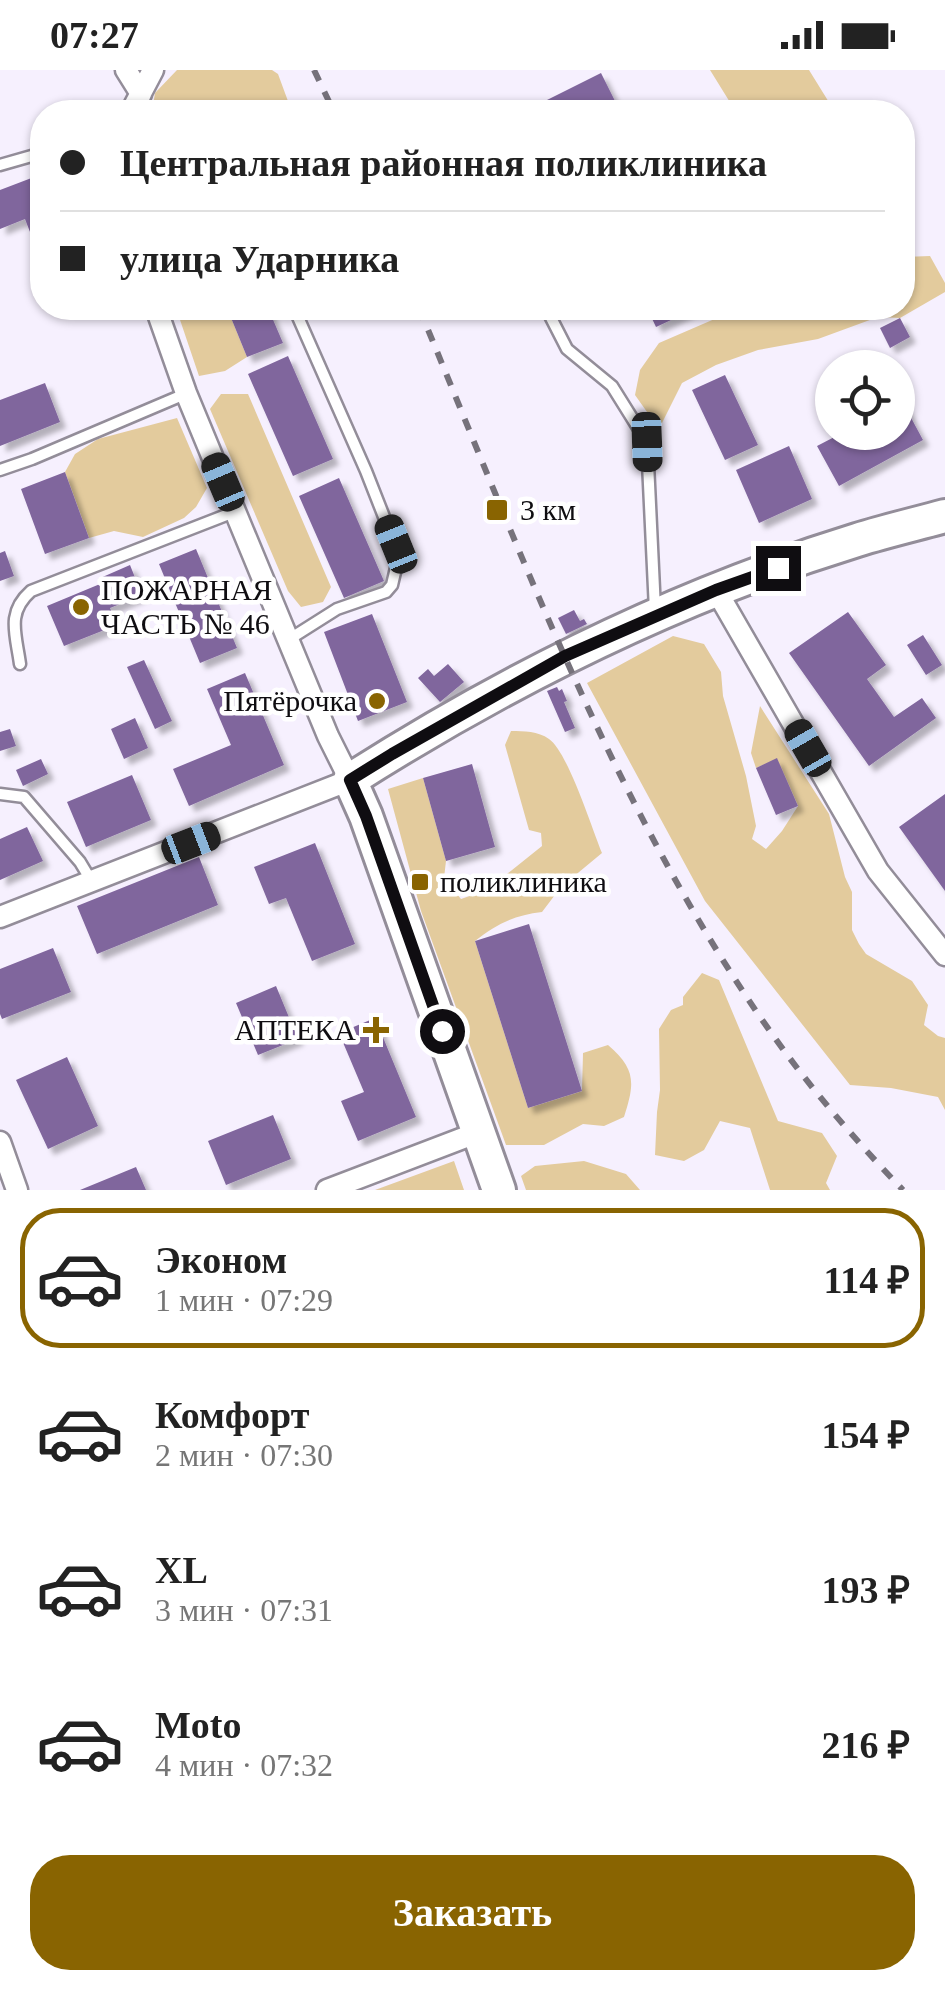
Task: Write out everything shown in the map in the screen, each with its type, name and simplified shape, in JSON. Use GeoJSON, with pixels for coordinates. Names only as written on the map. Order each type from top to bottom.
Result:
{"type":"FeatureCollection","features":[{"type":"Feature","properties":{"kind":"main road"},"geometry":{"type":"LineString","coordinates":[[499,1190],[350,780],[565,656],[716,590],[856,540],[945,516]]}},
{"type":"Feature","properties":{"kind":"street"},"geometry":{"type":"LineString","coordinates":[[126,70],[135,100]]}},
{"type":"Feature","properties":{"kind":"street"},"geometry":{"type":"LineString","coordinates":[[138,100],[153,70]]}},
{"type":"Feature","properties":{"kind":"street"},"geometry":{"type":"LineString","coordinates":[[0,918],[350,780],[235,512],[160,320]]}},
{"type":"Feature","properties":{"kind":"street"},"geometry":{"type":"LineString","coordinates":[[716,590],[878,871],[945,955]]}},
{"type":"Feature","properties":{"kind":"street"},"geometry":{"type":"LineString","coordinates":[[328,1190],[479,1132]]}},
{"type":"Feature","properties":{"kind":"street"},"geometry":{"type":"LineString","coordinates":[[0,1142],[18,1190]]}},
{"type":"Feature","properties":{"kind":"lane"},"geometry":{"type":"LineString","coordinates":[[0,165],[30,156]]}},
{"type":"Feature","properties":{"kind":"lane"},"geometry":{"type":"LineString","coordinates":[[288,640],[337,609],[386,592],[392,586],[399,555],[299,320]]}},
{"type":"Feature","properties":{"kind":"lane"},"geometry":{"type":"LineString","coordinates":[[552,320],[567,349],[612,386],[647,442],[656,616]]}},
{"type":"Feature","properties":{"kind":"lane"},"geometry":{"type":"LineString","coordinates":[[0,470],[186,393]]}},
{"type":"Feature","properties":{"kind":"lane"},"geometry":{"type":"LineString","coordinates":[[20,664],[14,622],[19,602],[31,591],[235,512]]}},
{"type":"Feature","properties":{"kind":"lane"},"geometry":{"type":"LineString","coordinates":[[0,794],[24,797],[80,862],[92,882]]}},
{"type":"Feature","properties":{"kind":"shaded area"},"geometry":{"type":"Polygon","coordinates":[[[177,70],[272,70],[278,74],[288,100],[154,100],[155,93],[177,70]]]}},
{"type":"Feature","properties":{"kind":"shaded area"},"geometry":{"type":"Polygon","coordinates":[[[710,70],[809,70],[828,100],[729,100],[710,70]]]}},
{"type":"Feature","properties":{"kind":"shaded area"},"geometry":{"type":"Polygon","coordinates":[[[930,256],[945,283],[945,292],[915,309],[915,257],[930,256]]]}},
{"type":"Feature","properties":{"kind":"shaded area"},"geometry":{"type":"Polygon","coordinates":[[[180,320],[232,320],[247,357],[225,371],[199,376],[180,320]]]}},
{"type":"Feature","properties":{"kind":"shaded area"},"geometry":{"type":"Polygon","coordinates":[[[712,320],[870,320],[818,339],[758,350],[716,365],[682,383],[662,423],[652,419],[635,395],[640,370],[659,343],[712,320]]]}},
{"type":"Feature","properties":{"kind":"shaded area"},"geometry":{"type":"Polygon","coordinates":[[[221,394],[248,394],[331,587],[323,602],[301,607],[288,591],[210,409],[221,394]]]}},
{"type":"Feature","properties":{"kind":"shaded area"},"geometry":{"type":"Polygon","coordinates":[[[177,418],[207,488],[196,507],[184,518],[143,537],[114,531],[89,538],[65,472],[75,454],[98,439],[177,418]]]}},
{"type":"Feature","properties":{"kind":"shaded area"},"geometry":{"type":"Polygon","coordinates":[[[673,636],[704,644],[721,672],[723,696],[756,826],[752,839],[766,849],[798,806],[777,759],[756,768],[751,753],[760,706],[829,814],[852,892],[852,930],[859,944],[866,954],[912,981],[928,1005],[924,1025],[945,1038],[945,1110],[938,1097],[850,1085],[705,901],[587,683],[673,636]]]}},
{"type":"Feature","properties":{"kind":"shaded area"},"geometry":{"type":"Polygon","coordinates":[[[511,731],[540,734],[556,747],[571,774],[602,853],[561,887],[542,912],[506,921],[475,941],[528,1108],[582,1091],[583,1053],[608,1045],[624,1062],[631,1077],[624,1117],[604,1126],[583,1124],[544,1145],[506,1145],[421,911],[388,789],[423,778],[446,861],[444,878],[461,899],[487,890],[542,846],[541,833],[529,830],[505,745],[511,731]]]}},
{"type":"Feature","properties":{"kind":"shaded area"},"geometry":{"type":"Polygon","coordinates":[[[702,973],[719,980],[778,1121],[822,1133],[837,1156],[826,1183],[830,1190],[770,1190],[750,1128],[720,1121],[704,1150],[684,1161],[655,1155],[659,1029],[671,1010],[683,1005],[683,997],[702,973]]]}},
{"type":"Feature","properties":{"kind":"shaded area"},"geometry":{"type":"Polygon","coordinates":[[[454,1161],[464,1190],[375,1190],[454,1161]]]}},
{"type":"Feature","properties":{"kind":"shaded area"},"geometry":{"type":"Polygon","coordinates":[[[584,1161],[626,1174],[640,1190],[526,1190],[521,1176],[535,1166],[584,1161]]]}},
{"type":"Feature","properties":{"kind":"building"},"geometry":{"type":"Polygon","coordinates":[[[601,73],[614,100],[547,100],[601,73]]]}},
{"type":"Feature","properties":{"kind":"building"},"geometry":{"type":"Polygon","coordinates":[[[30,179],[30,232],[25,219],[0,229],[0,190],[30,179]]]}},
{"type":"Feature","properties":{"kind":"building"},"geometry":{"type":"Polygon","coordinates":[[[232,320],[273,320],[283,343],[247,357],[232,320]]]}},
{"type":"Feature","properties":{"kind":"building"},"geometry":{"type":"Polygon","coordinates":[[[653,320],[671,320],[656,327],[653,320]]]}},
{"type":"Feature","properties":{"kind":"building"},"geometry":{"type":"Polygon","coordinates":[[[901,320],[910,337],[890,348],[880,328],[901,320]]]}},
{"type":"Feature","properties":{"kind":"building"},"geometry":{"type":"Polygon","coordinates":[[[288,356],[333,459],[293,476],[248,374],[288,356]]]}},
{"type":"Feature","properties":{"kind":"building"},"geometry":{"type":"Polygon","coordinates":[[[725,375],[758,445],[725,460],[692,390],[725,375]]]}},
{"type":"Feature","properties":{"kind":"building"},"geometry":{"type":"Polygon","coordinates":[[[45,383],[60,422],[0,446],[0,400],[45,383]]]}},
{"type":"Feature","properties":{"kind":"building"},"geometry":{"type":"Polygon","coordinates":[[[915,425],[923,440],[915,444],[915,425]]]}},
{"type":"Feature","properties":{"kind":"building"},"geometry":{"type":"Polygon","coordinates":[[[789,446],[812,499],[759,523],[736,470],[789,446]]]}},
{"type":"Feature","properties":{"kind":"building"},"geometry":{"type":"Polygon","coordinates":[[[819,450],[905,450],[839,486],[819,450]]]}},
{"type":"Feature","properties":{"kind":"building"},"geometry":{"type":"Polygon","coordinates":[[[65,472],[89,538],[45,554],[21,489],[65,472]]]}},
{"type":"Feature","properties":{"kind":"building"},"geometry":{"type":"Polygon","coordinates":[[[339,478],[384,581],[344,598],[299,496],[339,478]]]}},
{"type":"Feature","properties":{"kind":"building"},"geometry":{"type":"Polygon","coordinates":[[[196,549],[237,648],[200,663],[159,564],[196,549]]]}},
{"type":"Feature","properties":{"kind":"building"},"geometry":{"type":"Polygon","coordinates":[[[5,551],[14,576],[0,581],[0,553],[5,551]]]}},
{"type":"Feature","properties":{"kind":"building","name":"ПОЖАРНАЯ ЧАСТЬ № 46"},"geometry":{"type":"Polygon","coordinates":[[[130,565],[142,595],[110,608],[117,625],[64,646],[47,606],[100,584],[98,579],[130,565]]]}},
{"type":"Feature","properties":{"kind":"building"},"geometry":{"type":"Polygon","coordinates":[[[574,610],[580,621],[584,619],[587,624],[566,634],[558,618],[574,610]]]}},
{"type":"Feature","properties":{"kind":"building"},"geometry":{"type":"Polygon","coordinates":[[[848,612],[886,665],[867,679],[894,717],[922,698],[936,718],[869,766],[789,653],[848,612]]]}},
{"type":"Feature","properties":{"kind":"building"},"geometry":{"type":"Polygon","coordinates":[[[372,614],[407,702],[358,721],[324,632],[372,614]]]}},
{"type":"Feature","properties":{"kind":"building"},"geometry":{"type":"Polygon","coordinates":[[[923,635],[942,665],[926,675],[907,645],[923,635]]]}},
{"type":"Feature","properties":{"kind":"building"},"geometry":{"type":"Polygon","coordinates":[[[144,660],[172,721],[155,729],[127,667],[144,660]]]}},
{"type":"Feature","properties":{"kind":"building"},"geometry":{"type":"Polygon","coordinates":[[[448,664],[464,682],[440,702],[418,678],[428,669],[434,676],[448,664]]]}},
{"type":"Feature","properties":{"kind":"building"},"geometry":{"type":"Polygon","coordinates":[[[245,673],[284,765],[189,806],[173,769],[231,745],[207,689],[245,673]]]}},
{"type":"Feature","properties":{"kind":"building"},"geometry":{"type":"Polygon","coordinates":[[[562,689],[575,728],[565,732],[547,691],[562,689]]]}},
{"type":"Feature","properties":{"kind":"building"},"geometry":{"type":"Polygon","coordinates":[[[135,718],[148,748],[124,759],[111,729],[135,718]]]}},
{"type":"Feature","properties":{"kind":"building"},"geometry":{"type":"Polygon","coordinates":[[[10,729],[16,746],[0,751],[0,732],[10,729]]]}},
{"type":"Feature","properties":{"kind":"building"},"geometry":{"type":"Polygon","coordinates":[[[777,758],[798,806],[776,815],[756,768],[777,758]]]}},
{"type":"Feature","properties":{"kind":"building"},"geometry":{"type":"Polygon","coordinates":[[[41,759],[48,774],[23,786],[16,770],[41,759]]]}},
{"type":"Feature","properties":{"kind":"building"},"geometry":{"type":"Polygon","coordinates":[[[472,764],[495,847],[446,861],[423,778],[472,764]]]}},
{"type":"Feature","properties":{"kind":"building"},"geometry":{"type":"Polygon","coordinates":[[[132,775],[151,820],[86,847],[67,802],[132,775]]]}},
{"type":"Feature","properties":{"kind":"building"},"geometry":{"type":"Polygon","coordinates":[[[945,794],[945,891],[899,827],[945,794]]]}},
{"type":"Feature","properties":{"kind":"building"},"geometry":{"type":"Polygon","coordinates":[[[27,827],[43,861],[0,880],[0,839],[27,827]]]}},
{"type":"Feature","properties":{"kind":"building"},"geometry":{"type":"Polygon","coordinates":[[[315,843],[355,944],[312,961],[286,898],[269,904],[254,867],[315,843]]]}},
{"type":"Feature","properties":{"kind":"building"},"geometry":{"type":"Polygon","coordinates":[[[199,857],[218,905],[97,954],[77,906],[199,857]]]}},
{"type":"Feature","properties":{"kind":"building"},"geometry":{"type":"Polygon","coordinates":[[[529,924],[582,1091],[528,1108],[475,941],[529,924]]]}},
{"type":"Feature","properties":{"kind":"building"},"geometry":{"type":"Polygon","coordinates":[[[53,948],[71,992],[2,1019],[0,969],[53,948]]]}},
{"type":"Feature","properties":{"kind":"building"},"geometry":{"type":"Polygon","coordinates":[[[276,986],[298,1039],[258,1055],[236,1003],[276,986]]]}},
{"type":"Feature","properties":{"kind":"building"},"geometry":{"type":"Polygon","coordinates":[[[375,1018],[416,1117],[358,1141],[341,1101],[364,1092],[339,1033],[375,1018]]]}},
{"type":"Feature","properties":{"kind":"building"},"geometry":{"type":"Polygon","coordinates":[[[67,1057],[98,1126],[48,1149],[16,1080],[67,1057]]]}},
{"type":"Feature","properties":{"kind":"building"},"geometry":{"type":"Polygon","coordinates":[[[273,1115],[291,1159],[226,1185],[208,1141],[273,1115]]]}},
{"type":"Feature","properties":{"kind":"building"},"geometry":{"type":"Polygon","coordinates":[[[136,1167],[146,1190],[80,1190],[136,1167]]]}},
{"type":"Feature","properties":{"kind":"railway"},"geometry":{"type":"LineString","coordinates":[[314,70],[328,100]]}},
{"type":"Feature","properties":{"kind":"railway"},"geometry":{"type":"LineString","coordinates":[[424,320],[576,681],[666,862],[716,949],[772,1034],[834,1114],[903,1190]]}},
{"type":"Feature","properties":{"kind":"place","name":"3 км"},"geometry":{"type":"Point","coordinates":[497,510]}},
{"type":"Feature","properties":{"kind":"place","name":"ПОЖАРНАЯ ЧАСТЬ № 46"},"geometry":{"type":"Point","coordinates":[81,607]}},
{"type":"Feature","properties":{"kind":"place","name":"Пятёрочка"},"geometry":{"type":"Point","coordinates":[377,701]}},
{"type":"Feature","properties":{"kind":"place","name":"поликлиника"},"geometry":{"type":"Point","coordinates":[420,882]}},
{"type":"Feature","properties":{"kind":"place","name":"АПТЕКА"},"geometry":{"type":"Point","coordinates":[376,1030]}},
{"type":"Feature","properties":{"kind":"route"},"geometry":{"type":"LineString","coordinates":[[442,1031],[350,780],[565,656],[716,590],[778,568]]}}]}
